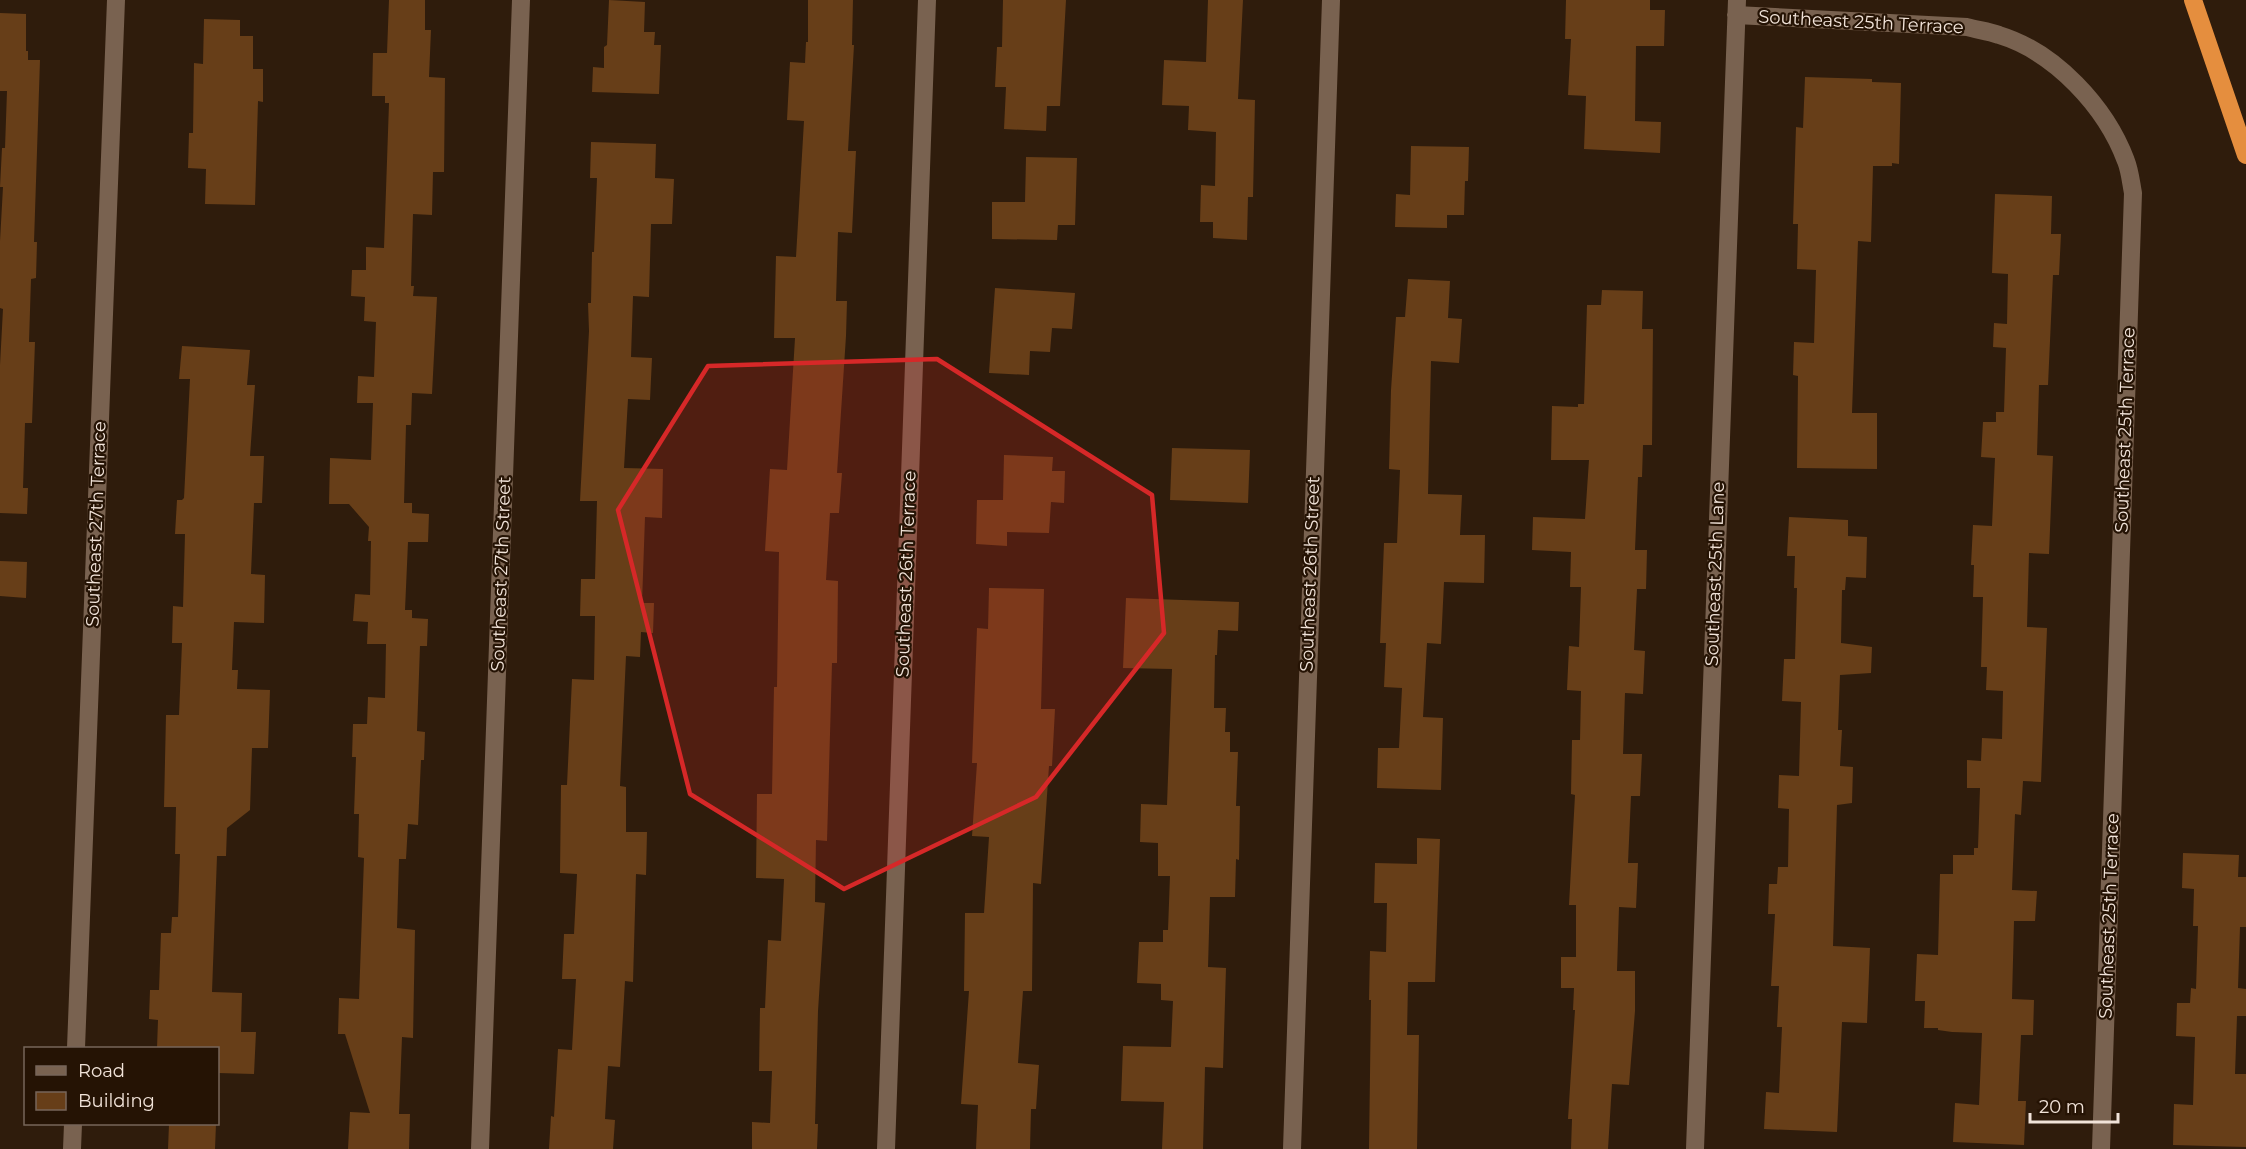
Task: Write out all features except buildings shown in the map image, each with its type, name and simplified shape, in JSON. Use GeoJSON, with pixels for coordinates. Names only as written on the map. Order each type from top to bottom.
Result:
{"type":"FeatureCollection","features":[{"type":"Feature","properties":{"kind":"highway"},"geometry":{"type":"LineString","coordinates":[[2192,5],[2246,155]]}},
{"type":"Feature","properties":{"kind":"street","name":"Southeast 27th Terrace"},"geometry":{"type":"LineString","coordinates":[[76,1047],[116,0]]}},
{"type":"Feature","properties":{"kind":"street","name":"Southeast 27th Street"},"geometry":{"type":"LineString","coordinates":[[480,1149],[521,0]]}},
{"type":"Feature","properties":{"kind":"street","name":"Southeast 26th Terrace"},"geometry":{"type":"LineString","coordinates":[[886,1149],[927,0]]}},
{"type":"Feature","properties":{"kind":"street","name":"Southeast 26th Street"},"geometry":{"type":"LineString","coordinates":[[1292,1149],[1331,0]]}},
{"type":"Feature","properties":{"kind":"street","name":"Southeast 25th Lane"},"geometry":{"type":"LineString","coordinates":[[1695,1149],[1736,8]]}},
{"type":"Feature","properties":{"kind":"street","name":"Southeast 25th Terrace"},"geometry":{"type":"LineString","coordinates":[[1736,8],[1967,27],[2000,35],[2030,49],[2059,69],[2088,98],[2112,131],[2127,162],[2133,193],[2101,1149]]}},
{"type":"Feature","properties":{"kind":"street"},"geometry":{"type":"LineString","coordinates":[[72,1149],[73,1125]]}},
{"type":"Feature","properties":{"kind":"highlighted area"},"geometry":{"type":"Polygon","coordinates":[[[937,359],[1152,495],[1164,633],[1036,797],[844,889],[690,794],[618,510],[708,366],[937,359]]]}}]}
